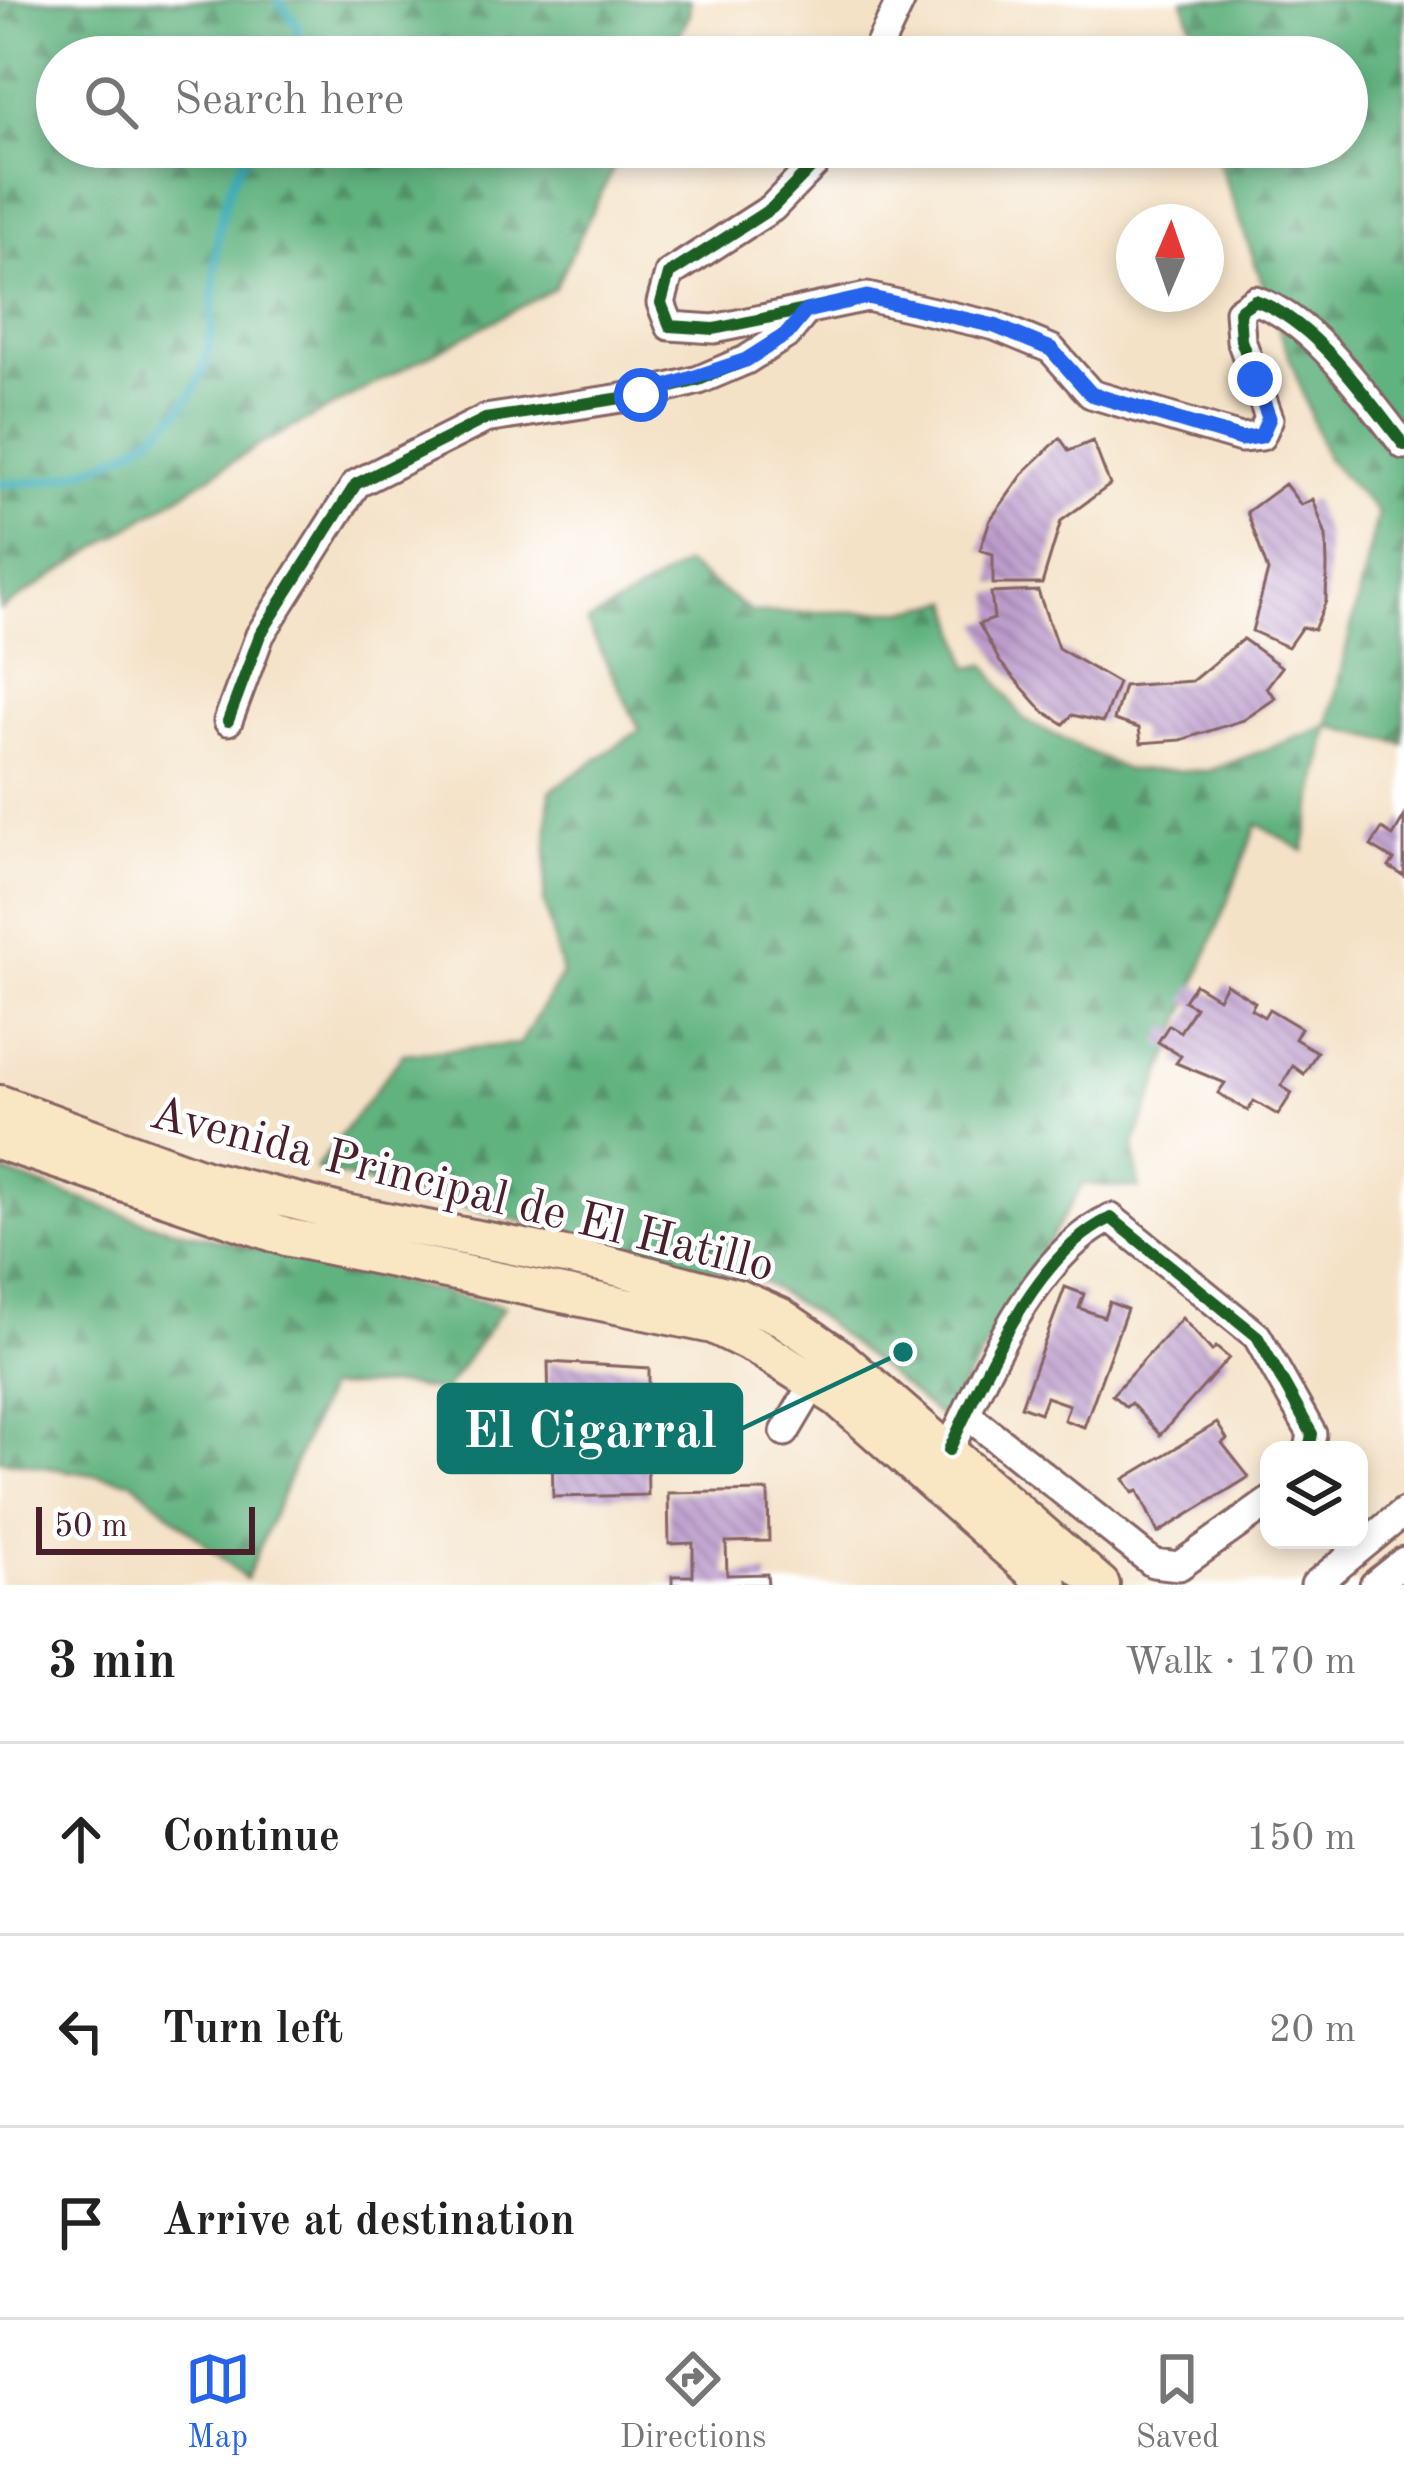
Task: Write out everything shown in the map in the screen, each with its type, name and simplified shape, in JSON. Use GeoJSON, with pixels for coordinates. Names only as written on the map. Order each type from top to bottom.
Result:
{"type":"FeatureCollection","features":[{"type":"Feature","properties":{"kind":"main road","name":"Avenida Principal de El Hatillo"},"geometry":{"type":"LineString","coordinates":[[0,1104],[205,1179],[340,1212],[601,1263],[740,1298],[781,1317],[839,1357],[1101,1585]]}},
{"type":"Feature","properties":{"kind":"main road","name":"Avenida Principal de El Hatillo"},"geometry":{"type":"LineString","coordinates":[[0,1142],[286,1237],[713,1325],[814,1383],[1049,1585]]}},
{"type":"Feature","properties":{"kind":"street"},"geometry":{"type":"LineString","coordinates":[[884,36],[901,0]]}},
{"type":"Feature","properties":{"kind":"street"},"geometry":{"type":"LineString","coordinates":[[811,168],[772,208],[669,274],[661,303],[670,326],[692,331],[867,297],[995,326],[1051,349],[1091,394],[1241,439],[1261,436],[1269,418],[1241,340],[1239,310],[1255,300],[1280,310],[1352,381],[1404,445]]}},
{"type":"Feature","properties":{"kind":"street"},"geometry":{"type":"LineString","coordinates":[[229,721],[260,635],[356,484],[485,419],[641,395],[699,380],[746,360],[787,334],[806,311]]}},
{"type":"Feature","properties":{"kind":"street"},"geometry":{"type":"LineString","coordinates":[[950,1450],[983,1376],[1051,1267],[1080,1232],[1111,1218],[1257,1336],[1312,1434],[1311,1441]]}},
{"type":"Feature","properties":{"kind":"street"},"geometry":{"type":"LineString","coordinates":[[785,1432],[814,1383]]}},
{"type":"Feature","properties":{"kind":"street"},"geometry":{"type":"LineString","coordinates":[[966,1414],[1153,1563],[1179,1566],[1260,1508]]}},
{"type":"Feature","properties":{"kind":"street"},"geometry":{"type":"LineString","coordinates":[[1315,1585],[1404,1512]]}},
{"type":"Feature","properties":{"kind":"street"},"geometry":{"type":"LineString","coordinates":[[1374,1585],[1404,1561]]}},
{"type":"Feature","properties":{"kind":"green space"},"geometry":{"type":"Polygon","coordinates":[[[0,0],[690,0],[679,36],[36,36],[36,168],[614,168],[554,289],[256,447],[0,610],[0,0]]]}},
{"type":"Feature","properties":{"kind":"green space"},"geometry":{"type":"Polygon","coordinates":[[[1183,0],[1404,0],[1404,744],[1329,726],[1304,851],[1257,824],[1134,1146],[1139,1188],[1083,1184],[943,1419],[821,1319],[765,1283],[315,1169],[403,1054],[520,1044],[562,974],[544,901],[550,791],[640,730],[587,623],[685,564],[753,613],[905,611],[951,601],[969,668],[986,665],[1023,719],[1126,770],[1209,771],[1328,726],[1378,513],[1326,458],[1221,168],[1368,168],[1368,36],[1195,36],[1183,0]]]}},
{"type":"Feature","properties":{"kind":"green space"},"geometry":{"type":"Polygon","coordinates":[[[0,1171],[149,1223],[504,1307],[443,1392],[401,1385],[327,1388],[246,1579],[132,1481],[0,1460],[0,1171]]]}},
{"type":"Feature","properties":{"kind":"building"},"geometry":{"type":"Polygon","coordinates":[[[1060,438],[1069,451],[1093,441],[1110,485],[1061,521],[1042,584],[993,584],[993,554],[980,550],[990,520],[1026,470],[1060,438]]]}},
{"type":"Feature","properties":{"kind":"building"},"geometry":{"type":"Polygon","coordinates":[[[1285,484],[1301,505],[1313,499],[1326,536],[1327,566],[1326,601],[1314,630],[1302,627],[1288,647],[1252,631],[1268,571],[1247,512],[1285,484]]]}},
{"type":"Feature","properties":{"kind":"building"},"geometry":{"type":"Polygon","coordinates":[[[1038,591],[1058,648],[1118,683],[1103,722],[1072,715],[1064,724],[1043,711],[1000,662],[979,624],[994,619],[991,593],[1038,591]]]}},
{"type":"Feature","properties":{"kind":"building"},"geometry":{"type":"Polygon","coordinates":[[[1243,639],[1282,667],[1266,688],[1276,698],[1244,720],[1181,740],[1141,743],[1139,728],[1114,720],[1124,686],[1192,681],[1243,639]]]}},
{"type":"Feature","properties":{"kind":"building"},"geometry":{"type":"Polygon","coordinates":[[[1404,817],[1404,876],[1389,867],[1394,860],[1371,846],[1382,829],[1393,836],[1404,817]]]}},
{"type":"Feature","properties":{"kind":"building"},"geometry":{"type":"Polygon","coordinates":[[[1195,984],[1218,998],[1226,984],[1255,1002],[1251,1009],[1264,1017],[1269,1009],[1301,1028],[1295,1039],[1317,1052],[1304,1074],[1293,1066],[1281,1086],[1292,1093],[1278,1115],[1254,1101],[1248,1111],[1218,1093],[1225,1083],[1176,1063],[1181,1056],[1158,1042],[1169,1025],[1180,1032],[1195,1007],[1184,1001],[1195,984]]]}},
{"type":"Feature","properties":{"kind":"building"},"geometry":{"type":"Polygon","coordinates":[[[1065,1287],[1084,1294],[1079,1308],[1104,1317],[1109,1302],[1127,1309],[1084,1427],[1064,1420],[1069,1405],[1046,1397],[1040,1413],[1021,1406],[1065,1287]]]}},
{"type":"Feature","properties":{"kind":"building"},"geometry":{"type":"Polygon","coordinates":[[[1182,1318],[1212,1351],[1216,1347],[1229,1358],[1160,1435],[1131,1403],[1126,1407],[1112,1395],[1182,1318]]]}},
{"type":"Feature","properties":{"kind":"building"},"geometry":{"type":"Polygon","coordinates":[[[548,1362],[649,1368],[649,1411],[606,1412],[606,1445],[647,1444],[648,1495],[553,1497],[552,1446],[573,1445],[573,1412],[549,1413],[548,1362]]]}},
{"type":"Feature","properties":{"kind":"building"},"geometry":{"type":"Polygon","coordinates":[[[1217,1423],[1227,1439],[1222,1443],[1249,1477],[1158,1533],[1138,1491],[1133,1493],[1124,1479],[1217,1423]]]}},
{"type":"Feature","properties":{"kind":"building"},"geometry":{"type":"Polygon","coordinates":[[[768,1491],[769,1541],[726,1542],[727,1575],[767,1574],[768,1585],[672,1585],[672,1576],[693,1576],[693,1543],[669,1544],[668,1493],[768,1491]]]}},
{"type":"Feature","properties":{"kind":"waterway"},"geometry":{"type":"LineString","coordinates":[[278,0],[298,26],[298,36]]}},
{"type":"Feature","properties":{"kind":"waterway"},"geometry":{"type":"LineString","coordinates":[[0,483],[49,480],[124,453],[168,422],[195,389],[208,353],[219,234],[229,191],[240,168]]}},
{"type":"Feature","properties":{"kind":"cycle path"},"geometry":{"type":"LineString","coordinates":[[811,168],[772,208],[669,274],[661,303],[670,326],[714,329],[867,297],[995,326],[1051,349],[1091,394],[1241,438],[1261,436],[1269,418],[1241,340],[1239,311],[1255,300],[1277,310],[1318,342],[1404,445]]}},
{"type":"Feature","properties":{"kind":"cycle path"},"geometry":{"type":"LineString","coordinates":[[228,721],[260,635],[356,484],[485,419],[641,395],[699,380],[746,360],[787,334],[806,311]]}},
{"type":"Feature","properties":{"kind":"cycle path"},"geometry":{"type":"LineString","coordinates":[[949,1450],[995,1353],[1035,1287],[1083,1235],[1111,1218],[1257,1336],[1312,1434],[1311,1441]]}},
{"type":"Feature","properties":{"kind":"place","name":"El Cigarral"},"geometry":{"type":"Point","coordinates":[903,1352]}},
{"type":"Feature","properties":{"kind":"route"},"geometry":{"type":"LineString","coordinates":[[641,395],[699,380],[746,360],[787,334],[806,311],[867,297],[995,326],[1051,349],[1091,394],[1241,439],[1261,436],[1269,418],[1255,379]]}}]}
